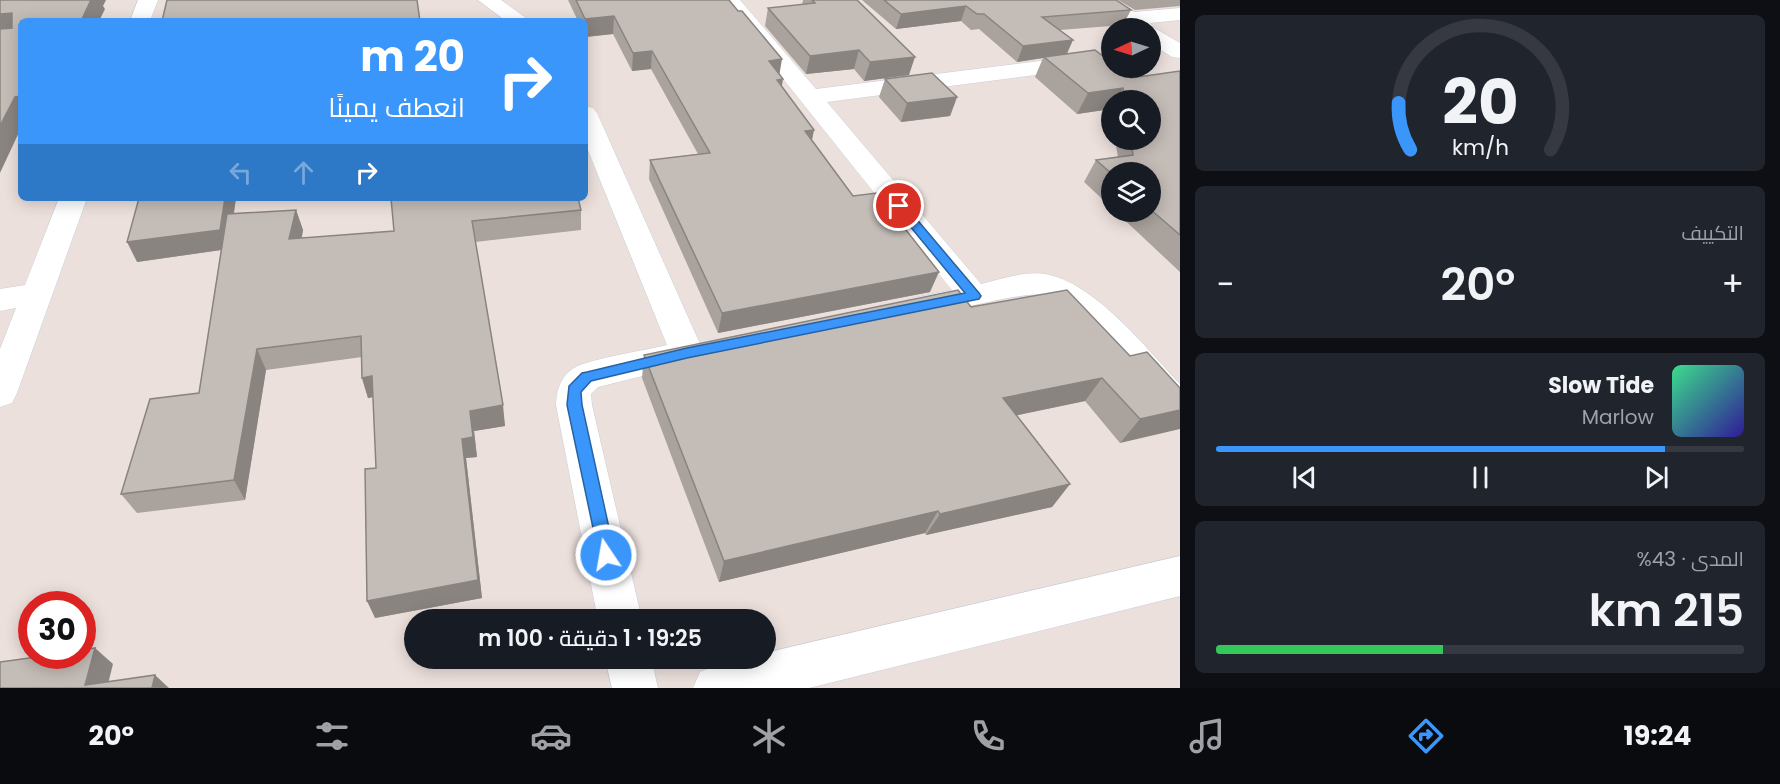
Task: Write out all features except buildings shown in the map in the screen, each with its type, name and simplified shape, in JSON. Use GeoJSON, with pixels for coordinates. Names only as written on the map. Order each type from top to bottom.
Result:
{"type":"FeatureCollection","features":[{"type":"Feature","properties":{"kind":"street"},"geometry":{"type":"LineString","coordinates":[[142,18],[148,0]]}},
{"type":"Feature","properties":{"kind":"street"},"geometry":{"type":"LineString","coordinates":[[488,0],[515,18]]}},
{"type":"Feature","properties":{"kind":"street"},"geometry":{"type":"LineString","coordinates":[[730,0],[974,296]]}},
{"type":"Feature","properties":{"kind":"street"},"geometry":{"type":"LineString","coordinates":[[1101,0],[1128,18]]}},
{"type":"Feature","properties":{"kind":"street"},"geometry":{"type":"LineString","coordinates":[[1161,18],[1180,14]]}},
{"type":"Feature","properties":{"kind":"street"},"geometry":{"type":"LineString","coordinates":[[1161,40],[1178,51]]}},
{"type":"Feature","properties":{"kind":"street"},"geometry":{"type":"LineString","coordinates":[[1161,52],[1178,51]]}},
{"type":"Feature","properties":{"kind":"street"},"geometry":{"type":"LineString","coordinates":[[810,97],[1101,59]]}},
{"type":"Feature","properties":{"kind":"street"},"geometry":{"type":"LineString","coordinates":[[588,120],[699,351],[587,377],[574,390],[574,405],[618,609]]}},
{"type":"Feature","properties":{"kind":"street"},"geometry":{"type":"LineString","coordinates":[[0,393],[72,201]]}},
{"type":"Feature","properties":{"kind":"street"},"geometry":{"type":"LineString","coordinates":[[894,312],[1027,286],[1047,285],[1065,293],[1109,332],[1180,407]]}},
{"type":"Feature","properties":{"kind":"street"},"geometry":{"type":"LineString","coordinates":[[0,300],[36,294]]}},
{"type":"Feature","properties":{"kind":"street"},"geometry":{"type":"LineString","coordinates":[[716,688],[1180,576]]}},
{"type":"Feature","properties":{"kind":"street"},"geometry":{"type":"LineString","coordinates":[[631,669],[635,688]]}},
{"type":"Feature","properties":{"kind":"route"},"geometry":{"type":"LineString","coordinates":[[606,555],[574,405],[574,390],[587,377],[687,353],[974,296],[899,206]]}}]}
